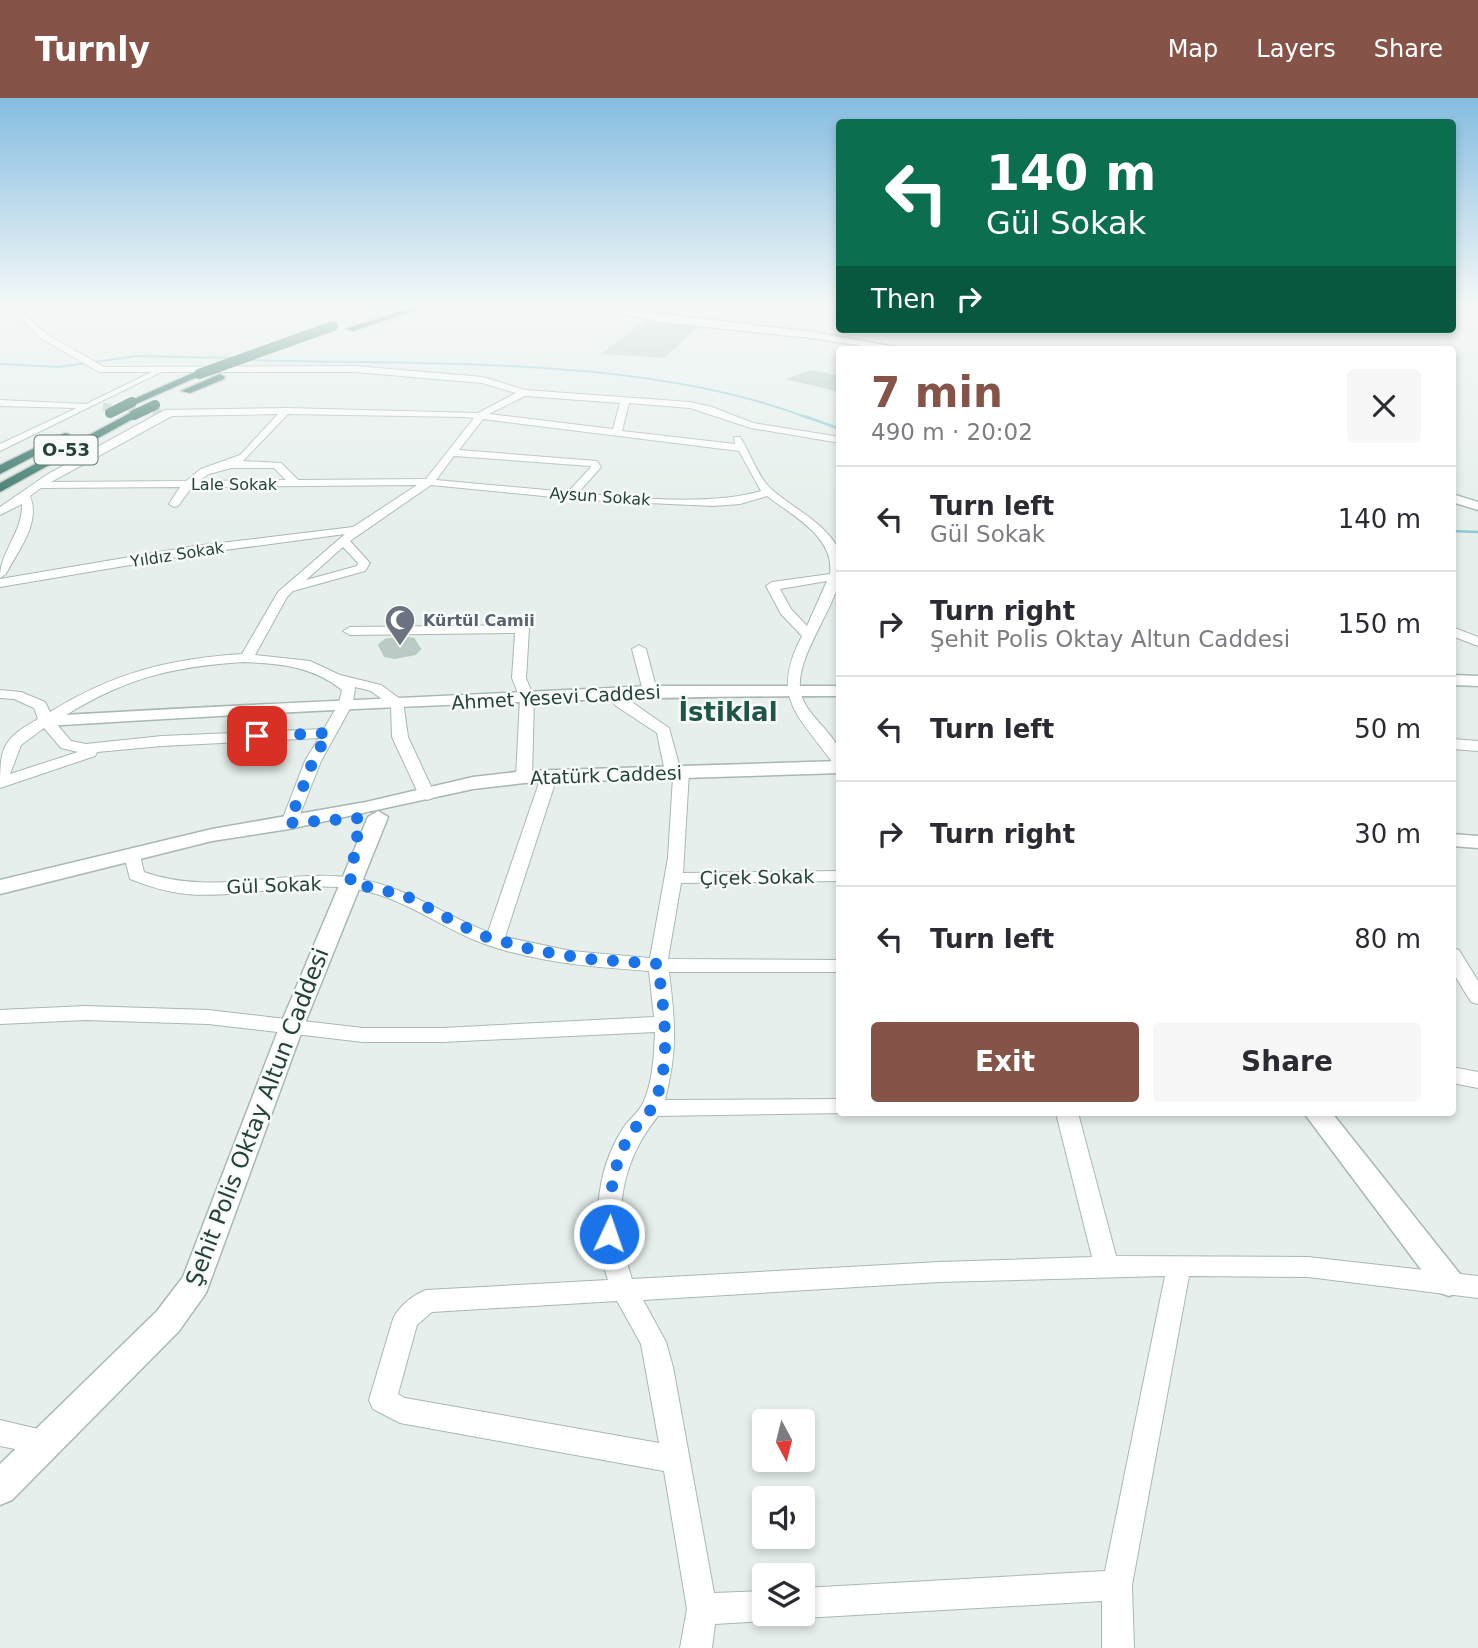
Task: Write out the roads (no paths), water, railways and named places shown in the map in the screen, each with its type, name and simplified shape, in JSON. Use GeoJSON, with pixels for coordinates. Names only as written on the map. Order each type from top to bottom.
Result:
{"type":"FeatureCollection","features":[{"type":"Feature","properties":{"kind":"highway","name":"O-53"},"geometry":{"type":"LineString","coordinates":[[0,488],[133,409],[191,378]]}},
{"type":"Feature","properties":{"kind":"highway","name":"O-53"},"geometry":{"type":"LineString","coordinates":[[104,413],[155,405],[217,378]]}},
{"type":"Feature","properties":{"kind":"highway","name":"O-53"},"geometry":{"type":"LineString","coordinates":[[0,471],[75,430]]}},
{"type":"Feature","properties":{"kind":"street"},"geometry":{"type":"LineString","coordinates":[[0,448],[146,378]]}},
{"type":"Feature","properties":{"kind":"street"},"geometry":{"type":"LineString","coordinates":[[464,378],[483,380],[523,393],[626,399],[709,409],[751,425],[836,439]]}},
{"type":"Feature","properties":{"kind":"street"},"geometry":{"type":"LineString","coordinates":[[247,657],[273,609],[290,589],[343,540],[429,482],[481,415],[523,393]]}},
{"type":"Feature","properties":{"kind":"street"},"geometry":{"type":"LineString","coordinates":[[617,432],[626,399]]}},
{"type":"Feature","properties":{"kind":"street"},"geometry":{"type":"LineString","coordinates":[[0,403],[89,405],[104,413]]}},
{"type":"Feature","properties":{"kind":"street"},"geometry":{"type":"LineString","coordinates":[[174,504],[185,484],[211,469],[244,457],[286,411]]}},
{"type":"Feature","properties":{"kind":"street"},"geometry":{"type":"LineString","coordinates":[[0,512],[24,494],[105,446],[168,413],[286,411],[481,415],[740,448]]}},
{"type":"Feature","properties":{"kind":"street"},"geometry":{"type":"LineString","coordinates":[[751,425],[736,432],[740,448],[753,473],[769,492],[824,535],[831,542],[836,555]]}},
{"type":"Feature","properties":{"kind":"street"},"geometry":{"type":"LineString","coordinates":[[0,442],[15,440]]}},
{"type":"Feature","properties":{"kind":"street"},"geometry":{"type":"LineString","coordinates":[[454,453],[593,463],[596,467],[571,495]]}},
{"type":"Feature","properties":{"kind":"street"},"geometry":{"type":"LineString","coordinates":[[228,464],[276,465],[296,484]]}},
{"type":"Feature","properties":{"kind":"street","name":"Lale Sokak"},"geometry":{"type":"LineString","coordinates":[[39,485],[429,482]]}},
{"type":"Feature","properties":{"kind":"street","name":"Aysun Sokak"},"geometry":{"type":"LineString","coordinates":[[429,482],[571,495],[728,503],[769,492]]}},
{"type":"Feature","properties":{"kind":"street"},"geometry":{"type":"LineString","coordinates":[[0,574],[22,534],[29,509],[24,494]]}},
{"type":"Feature","properties":{"kind":"street"},"geometry":{"type":"LineString","coordinates":[[1456,499],[1478,506]]}},
{"type":"Feature","properties":{"kind":"street","name":"Yıldız Sokak"},"geometry":{"type":"LineString","coordinates":[[0,583],[195,550],[355,531]]}},
{"type":"Feature","properties":{"kind":"street"},"geometry":{"type":"LineString","coordinates":[[824,535],[836,534]]}},
{"type":"Feature","properties":{"kind":"street"},"geometry":{"type":"LineString","coordinates":[[290,589],[360,568],[364,563],[343,540]]}},
{"type":"Feature","properties":{"kind":"street"},"geometry":{"type":"LineString","coordinates":[[808,635],[786,611],[772,586],[836,576]]}},
{"type":"Feature","properties":{"kind":"street"},"geometry":{"type":"LineString","coordinates":[[836,580],[808,635],[793,673],[793,692],[836,759]]}},
{"type":"Feature","properties":{"kind":"street"},"geometry":{"type":"LineString","coordinates":[[350,631],[522,629],[519,678],[527,698],[524,778]]}},
{"type":"Feature","properties":{"kind":"street"},"geometry":{"type":"LineString","coordinates":[[1456,633],[1478,642]]}},
{"type":"Feature","properties":{"kind":"street"},"geometry":{"type":"LineString","coordinates":[[639,649],[650,691]]}},
{"type":"Feature","properties":{"kind":"street"},"geometry":{"type":"LineString","coordinates":[[104,748],[0,783],[7,742],[126,678],[150,670],[247,657],[304,665],[340,679],[376,688],[398,704],[400,737],[427,795]]}},
{"type":"Feature","properties":{"kind":"street"},"geometry":{"type":"LineString","coordinates":[[289,823],[313,761],[346,703],[349,689],[340,679]]}},
{"type":"Feature","properties":{"kind":"street"},"geometry":{"type":"LineString","coordinates":[[1456,680],[1478,681]]}},
{"type":"Feature","properties":{"kind":"street","name":"Ahmet Yesevi Caddesi"},"geometry":{"type":"LineString","coordinates":[[46,721],[346,703],[398,704],[650,691],[836,691]]}},
{"type":"Feature","properties":{"kind":"street"},"geometry":{"type":"LineString","coordinates":[[613,693],[621,703],[664,731],[677,772],[674,878],[658,964],[665,1024],[664,1063],[652,1108],[630,1135],[616,1166],[609,1234],[613,1258],[624,1290],[653,1342],[702,1609],[696,1648]]}},
{"type":"Feature","properties":{"kind":"street"},"geometry":{"type":"LineString","coordinates":[[0,694],[16,695],[40,705],[46,721],[66,745],[86,749],[162,741],[328,733]]}},
{"type":"Feature","properties":{"kind":"street"},"geometry":{"type":"LineString","coordinates":[[1456,744],[1478,746]]}},
{"type":"Feature","properties":{"kind":"street","name":"Atatürk Caddesi"},"geometry":{"type":"LineString","coordinates":[[370,812],[473,783],[524,778],[836,765]]}},
{"type":"Feature","properties":{"kind":"street"},"geometry":{"type":"LineString","coordinates":[[495,939],[549,777]]}},
{"type":"Feature","properties":{"kind":"street"},"geometry":{"type":"LineString","coordinates":[[0,887],[212,835],[370,812]]}},
{"type":"Feature","properties":{"kind":"street","name":"Şehit Polis Oktay Altun Caddesi"},"geometry":{"type":"LineString","coordinates":[[0,1488],[169,1321],[195,1284],[291,1028],[350,883],[370,812]]}},
{"type":"Feature","properties":{"kind":"street"},"geometry":{"type":"LineString","coordinates":[[1456,840],[1478,842]]}},
{"type":"Feature","properties":{"kind":"street","name":"Gül Sokak"},"geometry":{"type":"LineString","coordinates":[[133,855],[136,875],[150,882],[180,888],[350,883],[404,895],[480,935],[589,959],[658,964],[836,966]]}},
{"type":"Feature","properties":{"kind":"street","name":"Çiçek Sokak"},"geometry":{"type":"LineString","coordinates":[[674,878],[836,876]]}},
{"type":"Feature","properties":{"kind":"street"},"geometry":{"type":"LineString","coordinates":[[1459,975],[1478,997]]}},
{"type":"Feature","properties":{"kind":"street"},"geometry":{"type":"LineString","coordinates":[[0,1017],[85,1013],[208,1017],[363,1035],[429,1035],[665,1024]]}},
{"type":"Feature","properties":{"kind":"street"},"geometry":{"type":"LineString","coordinates":[[1456,1076],[1478,1080]]}},
{"type":"Feature","properties":{"kind":"street"},"geometry":{"type":"LineString","coordinates":[[652,1108],[836,1107]]}},
{"type":"Feature","properties":{"kind":"street"},"geometry":{"type":"LineString","coordinates":[[1068,1116],[1106,1266]]}},
{"type":"Feature","properties":{"kind":"street"},"geometry":{"type":"LineString","coordinates":[[1319,1116],[1449,1283]]}},
{"type":"Feature","properties":{"kind":"street"},"geometry":{"type":"LineString","coordinates":[[1118,1648],[1117,1584],[1179,1265]]}},
{"type":"Feature","properties":{"kind":"street"},"geometry":{"type":"LineString","coordinates":[[676,1460],[400,1410],[383,1399],[406,1319],[426,1301],[939,1272],[1106,1266],[1308,1267],[1478,1287]]}},
{"type":"Feature","properties":{"kind":"street"},"geometry":{"type":"LineString","coordinates":[[0,1433],[45,1442]]}},
{"type":"Feature","properties":{"kind":"street"},"geometry":{"type":"LineString","coordinates":[[815,1602],[1117,1584]]}},
{"type":"Feature","properties":{"kind":"street"},"geometry":{"type":"LineString","coordinates":[[702,1609],[752,1607]]}},
{"type":"Feature","properties":{"kind":"waterway"},"geometry":{"type":"LineString","coordinates":[[644,378],[745,398],[808,418]]}},
{"type":"Feature","properties":{"kind":"waterway"},"geometry":{"type":"LineString","coordinates":[[804,416],[836,428]]}},
{"type":"Feature","properties":{"kind":"waterway"},"geometry":{"type":"LineString","coordinates":[[1456,531],[1478,532]]}},
{"type":"Feature","properties":{"kind":"tunnel"},"geometry":{"type":"LineString","coordinates":[[103,407],[165,413]]}},
{"type":"Feature","properties":{"kind":"place","name":"Kürtül Camii"},"geometry":{"type":"Point","coordinates":[400,647]}},
{"type":"Feature","properties":{"kind":"district","name":"İstiklal"},"geometry":{"type":"Point","coordinates":[728,712]}}]}
